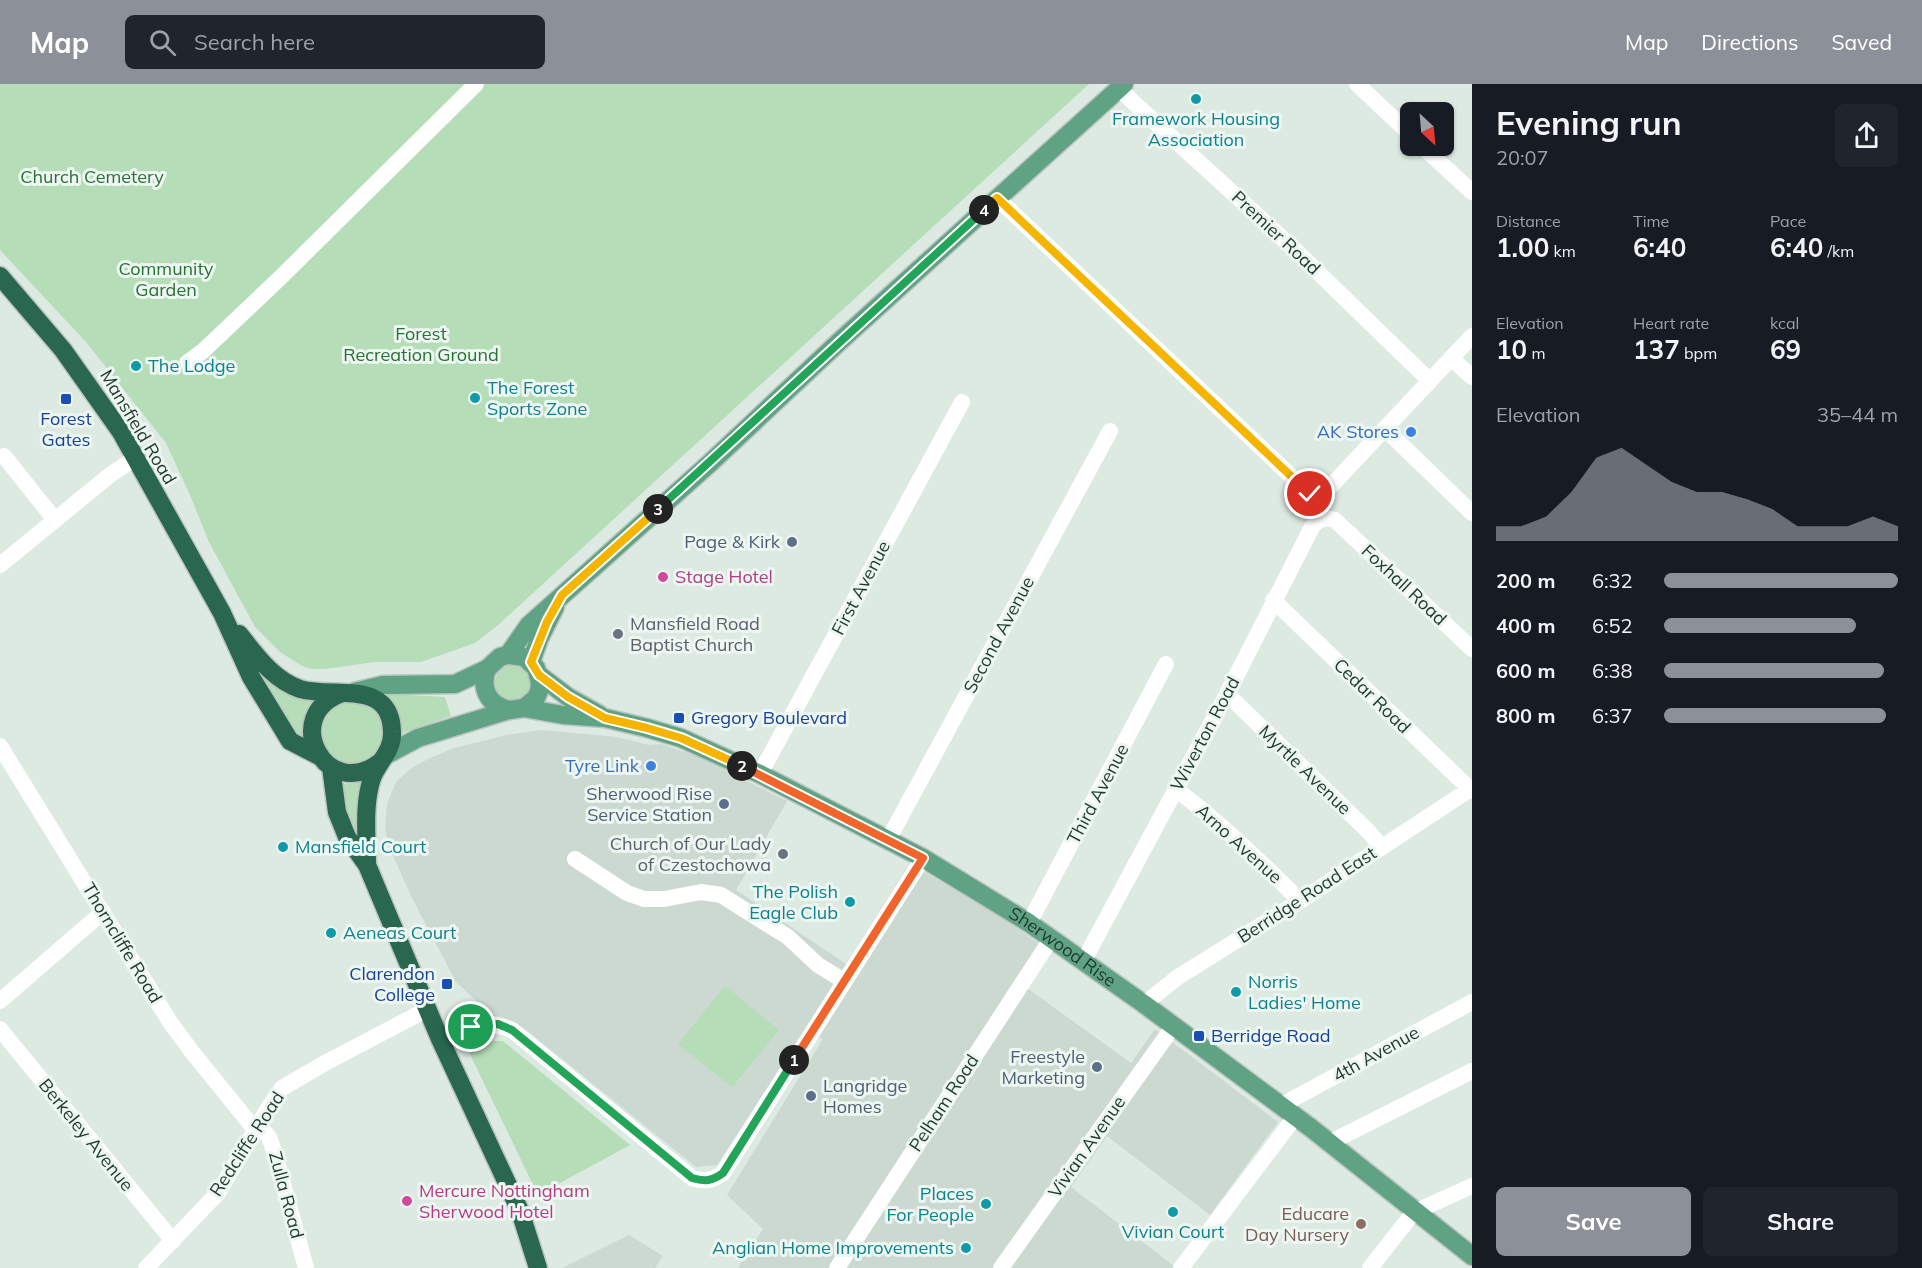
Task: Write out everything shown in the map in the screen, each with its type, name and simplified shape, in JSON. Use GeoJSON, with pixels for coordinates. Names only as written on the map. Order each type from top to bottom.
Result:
{"type":"FeatureCollection","features":[{"type":"Feature","properties":{"kind":"highway","name":"Mansfield Road"},"geometry":{"type":"LineString","coordinates":[[0,276],[58,344],[121,432],[222,613],[251,677],[290,741],[343,772],[366,771],[383,758]]}},
{"type":"Feature","properties":{"kind":"highway","name":"Mansfield Road"},"geometry":{"type":"LineString","coordinates":[[222,613],[259,659],[278,678],[313,692],[369,696],[376,700],[389,716],[393,737],[372,778],[368,798],[367,865]]}},
{"type":"Feature","properties":{"kind":"highway","name":"Mansfield Road"},"geometry":{"type":"LineString","coordinates":[[349,693],[329,700],[315,716],[313,740],[325,762],[337,812],[347,837],[367,865],[440,1039],[520,1211],[538,1268]]}},
{"type":"Feature","properties":{"kind":"main road"},"geometry":{"type":"LineString","coordinates":[[508,655],[529,625],[710,463],[1121,86]]}},
{"type":"Feature","properties":{"kind":"main road"},"geometry":{"type":"LineString","coordinates":[[535,668],[547,622],[562,595]]}},
{"type":"Feature","properties":{"kind":"main road"},"geometry":{"type":"LineString","coordinates":[[349,693],[383,685],[455,684],[487,669],[500,657],[508,655],[524,657],[535,668],[540,683],[536,698],[516,709],[418,738],[383,758]]}},
{"type":"Feature","properties":{"kind":"main road","name":"Sherwood Rise"},"geometry":{"type":"LineString","coordinates":[[535,668],[568,697],[605,718]]}},
{"type":"Feature","properties":{"kind":"main road"},"geometry":{"type":"LineString","coordinates":[[487,669],[484,676],[485,692],[494,705],[516,709]]}},
{"type":"Feature","properties":{"kind":"main road","name":"Sherwood Rise"},"geometry":{"type":"LineString","coordinates":[[516,709],[605,718],[681,738],[760,774],[923,858],[1029,923],[1144,1004],[1329,1143],[1472,1257]]}},
{"type":"Feature","properties":{"kind":"street"},"geometry":{"type":"LineString","coordinates":[[187,363],[203,351],[281,277],[476,84]]}},
{"type":"Feature","properties":{"kind":"street"},"geometry":{"type":"LineString","coordinates":[[1357,84],[1400,125]]}},
{"type":"Feature","properties":{"kind":"street","name":"Premier Road"},"geometry":{"type":"LineString","coordinates":[[1121,86],[1430,381]]}},
{"type":"Feature","properties":{"kind":"street"},"geometry":{"type":"LineString","coordinates":[[1433,156],[1472,192]]}},
{"type":"Feature","properties":{"kind":"street"},"geometry":{"type":"LineString","coordinates":[[997,198],[1310,494],[1317,494],[1329,488],[1472,336]]}},
{"type":"Feature","properties":{"kind":"street"},"geometry":{"type":"LineString","coordinates":[[1451,358],[1472,378]]}},
{"type":"Feature","properties":{"kind":"street","name":"First Avenue"},"geometry":{"type":"LineString","coordinates":[[760,774],[962,402]]}},
{"type":"Feature","properties":{"kind":"street"},"geometry":{"type":"LineString","coordinates":[[1385,429],[1472,513]]}},
{"type":"Feature","properties":{"kind":"street","name":"Second Avenue"},"geometry":{"type":"LineString","coordinates":[[888,840],[1110,431]]}},
{"type":"Feature","properties":{"kind":"street"},"geometry":{"type":"LineString","coordinates":[[4,456],[55,520]]}},
{"type":"Feature","properties":{"kind":"street"},"geometry":{"type":"LineString","coordinates":[[0,565],[110,475],[135,458]]}},
{"type":"Feature","properties":{"kind":"street","name":"Wiverton Road"},"geometry":{"type":"LineString","coordinates":[[1083,962],[1227,694],[1312,526],[1317,520],[1329,518],[1335,520]]}},
{"type":"Feature","properties":{"kind":"street","name":"Foxhall Road"},"geometry":{"type":"LineString","coordinates":[[1335,520],[1472,649]]}},
{"type":"Feature","properties":{"kind":"street","name":"Cedar Road"},"geometry":{"type":"LineString","coordinates":[[1273,600],[1471,789]]}},
{"type":"Feature","properties":{"kind":"street","name":"Third Avenue"},"geometry":{"type":"LineString","coordinates":[[1029,923],[1166,664]]}},
{"type":"Feature","properties":{"kind":"street","name":"Myrtle Avenue"},"geometry":{"type":"LineString","coordinates":[[1227,694],[1382,847]]}},
{"type":"Feature","properties":{"kind":"street","name":"Thorncliffe Road"},"geometry":{"type":"LineString","coordinates":[[0,746],[170,1022],[192,1052],[257,1128]]}},
{"type":"Feature","properties":{"kind":"street","name":"Arno Avenue"},"geometry":{"type":"LineString","coordinates":[[1176,789],[1241,844],[1300,901]]}},
{"type":"Feature","properties":{"kind":"street","name":"Berridge Road East"},"geometry":{"type":"LineString","coordinates":[[1144,1004],[1178,977],[1300,901],[1471,789]]}},
{"type":"Feature","properties":{"kind":"street"},"geometry":{"type":"LineString","coordinates":[[440,1039],[471,1027],[488,1024],[498,1024],[512,1030],[692,1178],[714,1180],[723,1173],[923,858]]}},
{"type":"Feature","properties":{"kind":"street"},"geometry":{"type":"LineString","coordinates":[[575,859],[627,893],[644,899],[664,899],[701,892],[722,895],[788,937],[818,965],[844,981]]}},
{"type":"Feature","properties":{"kind":"street"},"geometry":{"type":"LineString","coordinates":[[0,1001],[103,912]]}},
{"type":"Feature","properties":{"kind":"street","name":"Pelham Road"},"geometry":{"type":"LineString","coordinates":[[837,1268],[1051,939]]}},
{"type":"Feature","properties":{"kind":"street","name":"4th Avenue"},"geometry":{"type":"LineString","coordinates":[[1280,1106],[1472,1002]]}},
{"type":"Feature","properties":{"kind":"street","name":"Redcliffe Road"},"geometry":{"type":"LineString","coordinates":[[146,1268],[218,1193],[276,1095],[291,1082],[428,1009]]}},
{"type":"Feature","properties":{"kind":"street","name":"Vivian Avenue"},"geometry":{"type":"LineString","coordinates":[[1001,1268],[1173,1027]]}},
{"type":"Feature","properties":{"kind":"street","name":"Berkeley Avenue"},"geometry":{"type":"LineString","coordinates":[[0,1029],[168,1246]]}},
{"type":"Feature","properties":{"kind":"street"},"geometry":{"type":"LineString","coordinates":[[1329,1143],[1472,1071]]}},
{"type":"Feature","properties":{"kind":"street"},"geometry":{"type":"LineString","coordinates":[[1181,1268],[1295,1117]]}},
{"type":"Feature","properties":{"kind":"street","name":"Zulla Road"},"geometry":{"type":"LineString","coordinates":[[257,1128],[269,1137],[274,1151],[306,1268]]}},
{"type":"Feature","properties":{"kind":"street"},"geometry":{"type":"LineString","coordinates":[[1370,1268],[1414,1212],[1472,1186]]}},
{"type":"Feature","properties":{"kind":"street"},"geometry":{"type":"LineString","coordinates":[[167,1268],[168,1246]]}},
{"type":"Feature","properties":{"kind":"shaded area"},"geometry":{"type":"Polygon","coordinates":[[[541,730],[617,737],[649,745],[661,744],[699,757],[787,801],[736,890],[846,964],[909,864],[992,910],[1050,952],[1027,988],[1131,1063],[1155,1029],[1278,1122],[1210,1215],[1107,1136],[1071,1187],[1174,1266],[1172,1268],[738,1268],[763,1229],[727,1195],[823,1039],[803,1032],[717,1165],[696,1167],[525,1029],[507,1019],[492,1015],[456,982],[411,896],[390,849],[385,828],[387,804],[396,782],[410,769],[454,748],[506,735],[541,730]]]}},
{"type":"Feature","properties":{"kind":"shaded area"},"geometry":{"type":"Polygon","coordinates":[[[629,1235],[663,1256],[655,1268],[562,1268],[629,1235]]]}},
{"type":"Feature","properties":{"kind":"green space","name":"Forest Recreation Ground"},"geometry":{"type":"Polygon","coordinates":[[[0,84],[1089,84],[497,626],[475,643],[421,662],[375,662],[311,669],[280,652],[255,627],[209,542],[166,443],[86,342],[0,250],[0,84]]]}},
{"type":"Feature","properties":{"kind":"green space"},"geometry":{"type":"Polygon","coordinates":[[[513,665],[526,670],[531,683],[526,696],[513,701],[500,696],[495,683],[500,670],[513,665]]]}},
{"type":"Feature","properties":{"kind":"green space"},"geometry":{"type":"Polygon","coordinates":[[[258,677],[265,677],[318,700],[308,740],[299,737],[258,677]]]}},
{"type":"Feature","properties":{"kind":"green space"},"geometry":{"type":"Polygon","coordinates":[[[390,694],[445,697],[451,716],[402,733],[387,696],[390,694]]]}},
{"type":"Feature","properties":{"kind":"green space"},"geometry":{"type":"Polygon","coordinates":[[[347,702],[359,702],[375,711],[382,721],[384,733],[382,745],[375,755],[359,764],[347,764],[336,759],[327,750],[322,739],[322,727],[327,716],[336,707],[347,702]]]}},
{"type":"Feature","properties":{"kind":"green space"},"geometry":{"type":"Polygon","coordinates":[[[342,784],[361,784],[358,794],[358,846],[347,814],[342,784]]]}},
{"type":"Feature","properties":{"kind":"green space"},"geometry":{"type":"Polygon","coordinates":[[[725,986],[779,1030],[732,1087],[678,1044],[725,986]]]}},
{"type":"Feature","properties":{"kind":"green space"},"geometry":{"type":"Polygon","coordinates":[[[475,1041],[503,1041],[630,1145],[538,1195],[466,1046],[475,1041]]]}},
{"type":"Feature","properties":{"kind":"place","name":"Framework Housing Association"},"geometry":{"type":"Point","coordinates":[1196,99]}},
{"type":"Feature","properties":{"kind":"place","name":"The Lodge"},"geometry":{"type":"Point","coordinates":[136,366]}},
{"type":"Feature","properties":{"kind":"place","name":"The Forest Sports Zone"},"geometry":{"type":"Point","coordinates":[475,398]}},
{"type":"Feature","properties":{"kind":"place","name":"Forest Gates"},"geometry":{"type":"Point","coordinates":[66,399]}},
{"type":"Feature","properties":{"kind":"place","name":"AK Stores"},"geometry":{"type":"Point","coordinates":[1411,432]}},
{"type":"Feature","properties":{"kind":"place","name":"Page & Kirk"},"geometry":{"type":"Point","coordinates":[792,542]}},
{"type":"Feature","properties":{"kind":"place","name":"Stage Hotel"},"geometry":{"type":"Point","coordinates":[663,577]}},
{"type":"Feature","properties":{"kind":"place","name":"Mansfield Road Baptist Church"},"geometry":{"type":"Point","coordinates":[618,634]}},
{"type":"Feature","properties":{"kind":"place","name":"Gregory Boulevard"},"geometry":{"type":"Point","coordinates":[679,718]}},
{"type":"Feature","properties":{"kind":"place","name":"Tyre Link"},"geometry":{"type":"Point","coordinates":[651,766]}},
{"type":"Feature","properties":{"kind":"place","name":"Sherwood Rise Service Station"},"geometry":{"type":"Point","coordinates":[724,804]}},
{"type":"Feature","properties":{"kind":"place","name":"Mansfield Court"},"geometry":{"type":"Point","coordinates":[283,847]}},
{"type":"Feature","properties":{"kind":"place","name":"Church of Our Lady of Czestochowa"},"geometry":{"type":"Point","coordinates":[783,854]}},
{"type":"Feature","properties":{"kind":"place","name":"The Polish Eagle Club"},"geometry":{"type":"Point","coordinates":[850,902]}},
{"type":"Feature","properties":{"kind":"place","name":"Aeneas Court"},"geometry":{"type":"Point","coordinates":[331,933]}},
{"type":"Feature","properties":{"kind":"place","name":"Clarendon College"},"geometry":{"type":"Point","coordinates":[447,984]}},
{"type":"Feature","properties":{"kind":"place","name":"Norris Ladies' Home"},"geometry":{"type":"Point","coordinates":[1236,992]}},
{"type":"Feature","properties":{"kind":"place","name":"Berridge Road"},"geometry":{"type":"Point","coordinates":[1199,1036]}},
{"type":"Feature","properties":{"kind":"place","name":"Freestyle Marketing"},"geometry":{"type":"Point","coordinates":[1097,1067]}},
{"type":"Feature","properties":{"kind":"place","name":"Langridge Homes"},"geometry":{"type":"Point","coordinates":[811,1096]}},
{"type":"Feature","properties":{"kind":"place","name":"Mercure Nottingham Sherwood Hotel"},"geometry":{"type":"Point","coordinates":[407,1201]}},
{"type":"Feature","properties":{"kind":"place","name":"Places For People"},"geometry":{"type":"Point","coordinates":[986,1204]}},
{"type":"Feature","properties":{"kind":"place","name":"Vivian Court"},"geometry":{"type":"Point","coordinates":[1173,1212]}},
{"type":"Feature","properties":{"kind":"place","name":"Educare Day Nursery"},"geometry":{"type":"Point","coordinates":[1361,1224]}},
{"type":"Feature","properties":{"kind":"place","name":"Anglian Home Improvements"},"geometry":{"type":"Point","coordinates":[966,1248]}},
{"type":"Feature","properties":{"kind":"route"},"geometry":{"type":"LineString","coordinates":[[471,1027],[498,1024],[512,1030],[692,1178],[714,1180],[723,1173],[923,858],[760,774],[681,738],[605,718],[568,697],[539,675],[531,662],[539,639],[562,595],[710,463],[997,198],[1310,494]]}},
{"type":"Feature","properties":{"kind":"park label","name":"Church Cemetery"},"geometry":{"type":"Point","coordinates":[92,177]}},
{"type":"Feature","properties":{"kind":"park label","name":"Community Garden"},"geometry":{"type":"Point","coordinates":[166,279]}}]}
